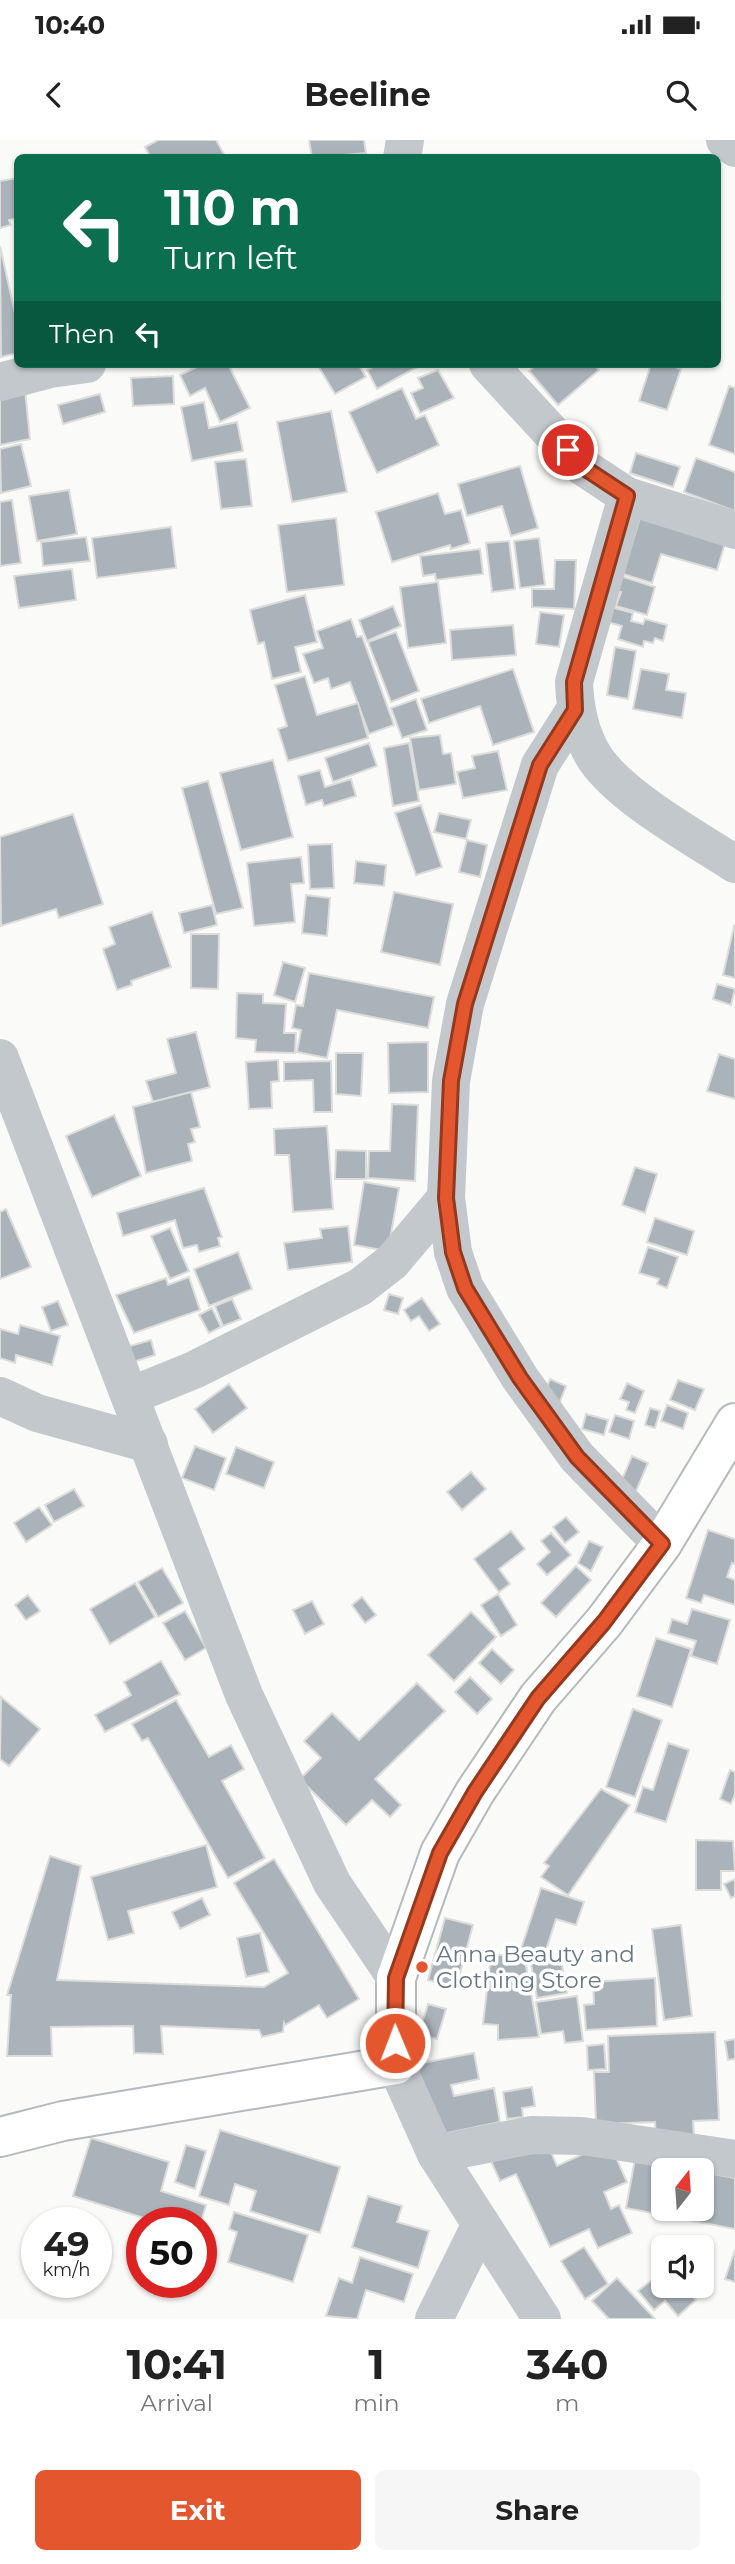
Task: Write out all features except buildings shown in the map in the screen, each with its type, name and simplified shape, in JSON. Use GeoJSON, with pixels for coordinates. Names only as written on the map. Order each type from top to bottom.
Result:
{"type":"FeatureCollection","features":[{"type":"Feature","properties":{"kind":"main road"},"geometry":{"type":"LineString","coordinates":[[0,2137],[63,2121],[396,2065],[396,1978],[440,1853],[475,1792],[538,1698],[604,1622],[662,1544],[735,1423]]}},
{"type":"Feature","properties":{"kind":"street"},"geometry":{"type":"LineString","coordinates":[[725,140],[735,148]]}},
{"type":"Feature","properties":{"kind":"street"},"geometry":{"type":"LineString","coordinates":[[0,382],[57,368]]}},
{"type":"Feature","properties":{"kind":"street"},"geometry":{"type":"LineString","coordinates":[[492,368],[583,467],[627,496],[735,530]]}},
{"type":"Feature","properties":{"kind":"street"},"geometry":{"type":"LineString","coordinates":[[627,496],[574,682],[575,710],[593,757],[626,791],[735,864]]}},
{"type":"Feature","properties":{"kind":"street"},"geometry":{"type":"LineString","coordinates":[[575,710],[540,765],[465,1004],[451,1081],[446,1198],[453,1252],[465,1288],[520,1378],[577,1457],[662,1544]]}},
{"type":"Feature","properties":{"kind":"street"},"geometry":{"type":"LineString","coordinates":[[0,1058],[244,1695],[332,1883],[396,1978]]}},
{"type":"Feature","properties":{"kind":"street"},"geometry":{"type":"LineString","coordinates":[[130,1396],[194,1370],[360,1287],[392,1262],[446,1198]]}},
{"type":"Feature","properties":{"kind":"street"},"geometry":{"type":"LineString","coordinates":[[0,1396],[37,1413],[149,1444]]}},
{"type":"Feature","properties":{"kind":"street"},"geometry":{"type":"LineString","coordinates":[[396,2065],[436,2154],[542,2319]]}},
{"type":"Feature","properties":{"kind":"street"},"geometry":{"type":"LineString","coordinates":[[436,2154],[532,2135],[570,2136],[735,2159]]}},
{"type":"Feature","properties":{"kind":"street"},"geometry":{"type":"LineString","coordinates":[[434,2319],[481,2224]]}},
{"type":"Feature","properties":{"kind":"place","name":"Anna Beauty and Clothing Store"},"geometry":{"type":"Point","coordinates":[422,1967]}},
{"type":"Feature","properties":{"kind":"route"},"geometry":{"type":"LineString","coordinates":[[395,2043],[396,1978],[440,1853],[475,1792],[538,1698],[604,1622],[662,1544],[577,1457],[520,1378],[465,1288],[453,1252],[446,1198],[444,1174],[451,1081],[465,1004],[540,765],[575,710],[574,682],[627,496],[583,467],[568,450]]}}]}
